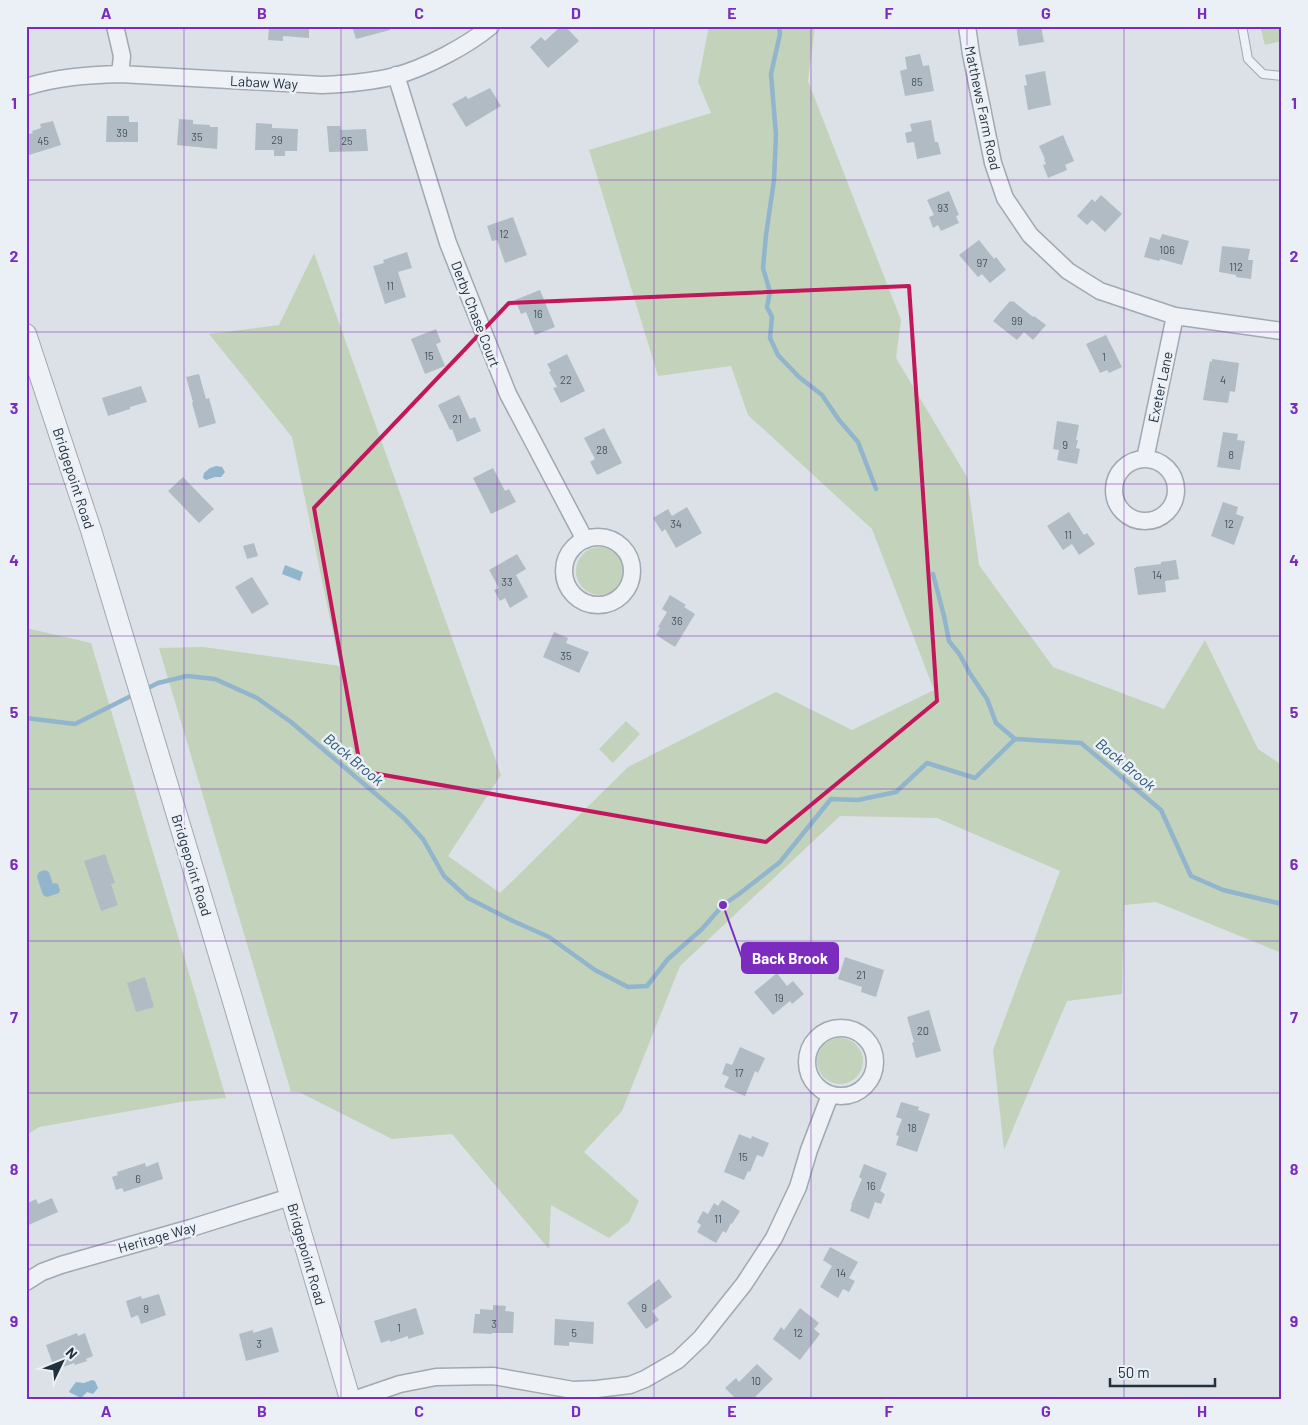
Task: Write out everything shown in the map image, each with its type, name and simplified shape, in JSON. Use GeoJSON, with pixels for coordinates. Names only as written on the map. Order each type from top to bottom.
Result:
{"type":"FeatureCollection","features":[{"type":"Feature","properties":{"kind":"street"},"geometry":{"type":"LineString","coordinates":[[115,26],[122,56],[120,74]]}},
{"type":"Feature","properties":{"kind":"street","name":"Labaw Way"},"geometry":{"type":"LineString","coordinates":[[26,87],[62,78],[120,74],[322,85],[349,84],[396,75],[441,57],[466,44],[491,26]]}},
{"type":"Feature","properties":{"kind":"street","name":"Matthews Farm Road"},"geometry":{"type":"LineString","coordinates":[[967,26],[993,164],[1005,198],[1030,235],[1068,271],[1100,291],[1175,316],[1282,331]]}},
{"type":"Feature","properties":{"kind":"street","name":"Derby Chase Court"},"geometry":{"type":"LineString","coordinates":[[396,75],[448,243],[508,394],[585,540]]}},
{"type":"Feature","properties":{"kind":"street","name":"Exeter Lane"},"geometry":{"type":"LineString","coordinates":[[1145,458],[1175,316]]}},
{"type":"Feature","properties":{"kind":"street","name":"Bridgepoint Road"},"geometry":{"type":"LineString","coordinates":[[26,334],[91,530],[350,1399]]}},
{"type":"Feature","properties":{"kind":"street"},"geometry":{"type":"LineString","coordinates":[[596,537],[613,541],[626,552],[631,562],[632,574],[629,585],[623,595],[614,602],[606,605],[593,605],[582,601],[567,586],[564,575],[565,564],[569,554],[585,540],[596,537]]}},
{"type":"Feature","properties":{"kind":"street"},"geometry":{"type":"LineString","coordinates":[[847,1029],[857,1033],[866,1040],[872,1049],[875,1060],[874,1071],[869,1082],[852,1095],[841,1097],[830,1095],[812,1081],[807,1059],[810,1048],[816,1039],[825,1032],[847,1029]]}},
{"type":"Feature","properties":{"kind":"street"},"geometry":{"type":"LineString","coordinates":[[356,1399],[400,1384],[436,1377],[493,1376],[573,1390],[597,1389],[630,1385],[645,1379],[678,1360],[702,1338],[738,1292],[774,1238],[798,1187],[809,1150],[830,1095]]}},
{"type":"Feature","properties":{"kind":"street","name":"Heritage Way"},"geometry":{"type":"LineString","coordinates":[[26,1282],[42,1272],[61,1265],[290,1197]]}},
{"type":"Feature","properties":{"kind":"lane"},"geometry":{"type":"LineString","coordinates":[[1242,26],[1248,58],[1263,74],[1282,76]]}},
{"type":"Feature","properties":{"kind":"highlighted area"},"geometry":{"type":"Polygon","coordinates":[[[909,286],[937,701],[766,842],[361,771],[314,508],[509,303],[909,286]]]}},
{"type":"Feature","properties":{"kind":"green space"},"geometry":{"type":"Polygon","coordinates":[[[709,26],[815,26],[808,81],[901,320],[896,358],[967,477],[979,565],[1053,667],[1164,709],[1205,640],[1258,749],[1282,765],[1282,953],[1156,902],[1124,905],[1122,994],[1067,1001],[1004,1150],[993,1050],[1060,871],[937,818],[840,816],[680,966],[622,1111],[584,1152],[639,1201],[629,1222],[609,1238],[551,1205],[549,1249],[452,1134],[392,1139],[299,1092],[291,1092],[159,648],[203,647],[340,666],[292,437],[209,334],[279,325],[314,253],[501,775],[448,856],[500,893],[628,767],[776,692],[852,730],[934,690],[872,529],[748,415],[731,366],[658,376],[589,150],[711,113],[698,82],[709,26]]]}},
{"type":"Feature","properties":{"kind":"green space"},"geometry":{"type":"Polygon","coordinates":[[[1260,26],[1282,26],[1282,41],[1265,45],[1260,26]]]}},
{"type":"Feature","properties":{"kind":"green space"},"geometry":{"type":"Polygon","coordinates":[[[600,547],[609,549],[617,554],[622,562],[624,571],[622,580],[617,588],[609,593],[600,595],[591,593],[583,588],[578,580],[576,571],[578,562],[583,554],[591,549],[600,547]]]}},
{"type":"Feature","properties":{"kind":"green space"},"geometry":{"type":"Polygon","coordinates":[[[26,628],[91,643],[226,1098],[181,1102],[39,1127],[26,1136],[26,628]]]}},
{"type":"Feature","properties":{"kind":"green space"},"geometry":{"type":"Polygon","coordinates":[[[626,721],[640,734],[613,763],[599,749],[626,721]]]}},
{"type":"Feature","properties":{"kind":"green space"},"geometry":{"type":"Polygon","coordinates":[[[840,1038],[853,1042],[859,1048],[863,1061],[859,1074],[853,1080],[840,1084],[827,1080],[821,1074],[817,1061],[821,1048],[827,1042],[840,1038]]]}},
{"type":"Feature","properties":{"kind":"water"},"geometry":{"type":"Polygon","coordinates":[[[216,466],[222,467],[225,472],[221,477],[206,480],[203,478],[204,473],[216,466]]]}},
{"type":"Feature","properties":{"kind":"water"},"geometry":{"type":"Polygon","coordinates":[[[285,565],[303,572],[300,581],[282,574],[285,565]]]}},
{"type":"Feature","properties":{"kind":"water"},"geometry":{"type":"Polygon","coordinates":[[[45,870],[49,872],[53,884],[58,884],[60,890],[59,893],[47,897],[43,895],[37,877],[39,872],[45,870]]]}},
{"type":"Feature","properties":{"kind":"water"},"geometry":{"type":"Polygon","coordinates":[[[92,1380],[95,1381],[98,1388],[93,1394],[87,1392],[81,1398],[69,1392],[76,1382],[84,1383],[92,1380]]]}},
{"type":"Feature","properties":{"kind":"building"},"geometry":{"type":"Polygon","coordinates":[[[269,26],[309,26],[309,38],[283,36],[283,41],[268,40],[269,26]]]}},
{"type":"Feature","properties":{"kind":"building"},"geometry":{"type":"Polygon","coordinates":[[[352,26],[389,26],[390,30],[356,39],[352,26]]]}},
{"type":"Feature","properties":{"kind":"building"},"geometry":{"type":"Polygon","coordinates":[[[561,26],[565,26],[579,41],[548,68],[530,47],[541,37],[545,41],[561,26]]]}},
{"type":"Feature","properties":{"kind":"building"},"geometry":{"type":"Polygon","coordinates":[[[1016,26],[1041,26],[1044,42],[1019,46],[1016,26]]]}},
{"type":"Feature","properties":{"kind":"building"},"geometry":{"type":"Polygon","coordinates":[[[920,54],[923,66],[929,65],[934,91],[905,96],[900,71],[907,69],[905,57],[920,54]]]}},
{"type":"Feature","properties":{"kind":"building"},"geometry":{"type":"Polygon","coordinates":[[[1045,71],[1051,105],[1028,110],[1024,86],[1027,85],[1025,75],[1045,71]]]}},
{"type":"Feature","properties":{"kind":"building"},"geometry":{"type":"Polygon","coordinates":[[[490,88],[501,106],[466,127],[452,104],[466,96],[468,99],[490,88]]]}},
{"type":"Feature","properties":{"kind":"building"},"geometry":{"type":"Polygon","coordinates":[[[107,116],[129,116],[129,122],[138,122],[138,142],[106,142],[107,116]]]}},
{"type":"Feature","properties":{"kind":"building"},"geometry":{"type":"Polygon","coordinates":[[[179,119],[193,120],[193,124],[218,127],[217,149],[177,145],[179,119]]]}},
{"type":"Feature","properties":{"kind":"building"},"geometry":{"type":"Polygon","coordinates":[[[931,120],[935,142],[938,142],[941,154],[917,159],[914,142],[907,143],[905,133],[912,131],[910,124],[931,120]]]}},
{"type":"Feature","properties":{"kind":"building"},"geometry":{"type":"Polygon","coordinates":[[[53,121],[61,145],[29,155],[26,147],[26,135],[41,128],[40,124],[53,121]]]}},
{"type":"Feature","properties":{"kind":"building"},"geometry":{"type":"Polygon","coordinates":[[[256,123],[272,124],[272,128],[298,129],[297,151],[285,151],[285,156],[274,156],[274,150],[255,150],[256,123]]]}},
{"type":"Feature","properties":{"kind":"building"},"geometry":{"type":"Polygon","coordinates":[[[327,126],[340,126],[341,130],[366,129],[368,151],[329,152],[327,126]]]}},
{"type":"Feature","properties":{"kind":"building"},"geometry":{"type":"Polygon","coordinates":[[[1063,135],[1074,161],[1065,165],[1067,170],[1048,178],[1043,165],[1046,164],[1045,159],[1039,146],[1063,135]]]}},
{"type":"Feature","properties":{"kind":"building"},"geometry":{"type":"Polygon","coordinates":[[[949,191],[959,215],[956,216],[959,223],[941,231],[938,225],[933,228],[929,217],[934,215],[927,200],[949,191]]]}},
{"type":"Feature","properties":{"kind":"building"},"geometry":{"type":"Polygon","coordinates":[[[1101,195],[1122,214],[1105,232],[1092,220],[1087,225],[1077,216],[1092,199],[1095,202],[1101,195]]]}},
{"type":"Feature","properties":{"kind":"building"},"geometry":{"type":"Polygon","coordinates":[[[513,217],[527,255],[505,263],[497,240],[492,241],[487,226],[513,217]]]}},
{"type":"Feature","properties":{"kind":"building"},"geometry":{"type":"Polygon","coordinates":[[[1162,234],[1189,241],[1182,265],[1144,257],[1150,237],[1160,240],[1162,234]]]}},
{"type":"Feature","properties":{"kind":"building"},"geometry":{"type":"Polygon","coordinates":[[[979,240],[994,259],[996,257],[1006,270],[990,283],[982,274],[978,277],[959,255],[979,240]]]}},
{"type":"Feature","properties":{"kind":"building"},"geometry":{"type":"Polygon","coordinates":[[[1222,246],[1250,249],[1248,260],[1253,260],[1251,279],[1219,272],[1222,246]]]}},
{"type":"Feature","properties":{"kind":"building"},"geometry":{"type":"Polygon","coordinates":[[[407,252],[412,268],[398,272],[406,297],[385,304],[373,266],[384,263],[383,260],[407,252]]]}},
{"type":"Feature","properties":{"kind":"building"},"geometry":{"type":"Polygon","coordinates":[[[540,290],[555,327],[535,335],[526,312],[521,314],[515,300],[540,290]]]}},
{"type":"Feature","properties":{"kind":"building"},"geometry":{"type":"Polygon","coordinates":[[[1010,301],[1013,301],[1046,325],[1033,340],[1024,332],[1017,340],[993,321],[1010,301]]]}},
{"type":"Feature","properties":{"kind":"building"},"geometry":{"type":"Polygon","coordinates":[[[436,329],[441,342],[436,344],[445,366],[425,374],[411,339],[436,329]]]}},
{"type":"Feature","properties":{"kind":"building"},"geometry":{"type":"Polygon","coordinates":[[[1106,335],[1122,367],[1109,373],[1107,370],[1100,373],[1086,344],[1106,335]]]}},
{"type":"Feature","properties":{"kind":"building"},"geometry":{"type":"Polygon","coordinates":[[[567,354],[585,391],[561,403],[553,388],[557,387],[547,364],[567,354]]]}},
{"type":"Feature","properties":{"kind":"building"},"geometry":{"type":"Polygon","coordinates":[[[1212,359],[1239,363],[1235,392],[1230,391],[1228,403],[1203,400],[1210,361],[1212,362],[1212,359]]]}},
{"type":"Feature","properties":{"kind":"building"},"geometry":{"type":"Polygon","coordinates":[[[199,374],[206,399],[209,398],[216,423],[199,428],[186,377],[199,374]]]}},
{"type":"Feature","properties":{"kind":"building"},"geometry":{"type":"Polygon","coordinates":[[[141,386],[147,402],[108,416],[102,398],[141,386]]]}},
{"type":"Feature","properties":{"kind":"building"},"geometry":{"type":"Polygon","coordinates":[[[459,395],[470,419],[475,417],[481,431],[457,442],[438,405],[459,395]]]}},
{"type":"Feature","properties":{"kind":"building"},"geometry":{"type":"Polygon","coordinates":[[[1057,421],[1079,425],[1076,448],[1080,449],[1077,464],[1057,460],[1059,450],[1053,449],[1057,421]]]}},
{"type":"Feature","properties":{"kind":"building"},"geometry":{"type":"Polygon","coordinates":[[[604,428],[622,463],[597,475],[590,462],[595,459],[584,438],[604,428]]]}},
{"type":"Feature","properties":{"kind":"building"},"geometry":{"type":"Polygon","coordinates":[[[1223,432],[1238,434],[1237,440],[1245,441],[1240,470],[1217,467],[1223,432]]]}},
{"type":"Feature","properties":{"kind":"building"},"geometry":{"type":"Polygon","coordinates":[[[493,468],[505,491],[509,489],[516,502],[491,514],[473,478],[493,468]]]}},
{"type":"Feature","properties":{"kind":"building"},"geometry":{"type":"Polygon","coordinates":[[[183,477],[214,509],[199,523],[168,491],[183,477]]]}},
{"type":"Feature","properties":{"kind":"building"},"geometry":{"type":"Polygon","coordinates":[[[1223,502],[1238,507],[1236,514],[1244,517],[1234,545],[1211,536],[1223,502]]]}},
{"type":"Feature","properties":{"kind":"building"},"geometry":{"type":"Polygon","coordinates":[[[687,507],[702,533],[676,548],[665,529],[662,532],[653,518],[668,509],[672,516],[687,507]]]}},
{"type":"Feature","properties":{"kind":"building"},"geometry":{"type":"Polygon","coordinates":[[[1069,512],[1084,535],[1087,533],[1095,544],[1079,555],[1072,544],[1063,550],[1047,526],[1069,512]]]}},
{"type":"Feature","properties":{"kind":"building"},"geometry":{"type":"Polygon","coordinates":[[[254,543],[258,556],[247,559],[243,546],[254,543]]]}},
{"type":"Feature","properties":{"kind":"building"},"geometry":{"type":"Polygon","coordinates":[[[517,554],[526,569],[516,575],[528,597],[510,608],[505,598],[500,601],[494,590],[499,588],[489,570],[517,554]]]}},
{"type":"Feature","properties":{"kind":"building"},"geometry":{"type":"Polygon","coordinates":[[[1176,560],[1179,579],[1165,581],[1166,592],[1138,595],[1134,568],[1176,560]]]}},
{"type":"Feature","properties":{"kind":"building"},"geometry":{"type":"Polygon","coordinates":[[[252,577],[269,604],[252,614],[235,587],[252,577]]]}},
{"type":"Feature","properties":{"kind":"building"},"geometry":{"type":"Polygon","coordinates":[[[670,595],[686,605],[684,607],[695,614],[675,647],[656,635],[660,628],[658,627],[667,612],[662,609],[670,595]]]}},
{"type":"Feature","properties":{"kind":"building"},"geometry":{"type":"Polygon","coordinates":[[[554,632],[568,638],[566,643],[589,652],[579,673],[543,657],[554,632]]]}},
{"type":"Feature","properties":{"kind":"building"},"geometry":{"type":"Polygon","coordinates":[[[105,854],[115,883],[111,884],[118,905],[101,911],[84,861],[105,854]]]}},
{"type":"Feature","properties":{"kind":"building"},"geometry":{"type":"Polygon","coordinates":[[[845,957],[884,970],[876,997],[861,992],[862,987],[838,979],[845,957]]]}},
{"type":"Feature","properties":{"kind":"building"},"geometry":{"type":"Polygon","coordinates":[[[777,973],[787,986],[793,981],[804,994],[792,1004],[790,1001],[773,1015],[754,992],[777,973]]]}},
{"type":"Feature","properties":{"kind":"building"},"geometry":{"type":"Polygon","coordinates":[[[145,977],[154,1007],[136,1012],[127,983],[145,977]]]}},
{"type":"Feature","properties":{"kind":"building"},"geometry":{"type":"Polygon","coordinates":[[[929,1010],[941,1051],[916,1058],[907,1017],[929,1010]]]}},
{"type":"Feature","properties":{"kind":"building"},"geometry":{"type":"Polygon","coordinates":[[[740,1047],[765,1058],[758,1073],[755,1071],[745,1096],[724,1087],[729,1077],[722,1074],[726,1063],[732,1065],[740,1047]]]}},
{"type":"Feature","properties":{"kind":"building"},"geometry":{"type":"Polygon","coordinates":[[[901,1102],[919,1107],[918,1110],[930,1114],[917,1152],[896,1145],[899,1136],[896,1135],[902,1119],[896,1117],[901,1102]]]}},
{"type":"Feature","properties":{"kind":"building"},"geometry":{"type":"Polygon","coordinates":[[[739,1134],[751,1139],[752,1136],[769,1143],[763,1157],[757,1155],[750,1172],[748,1171],[744,1180],[724,1172],[739,1134]]]}},
{"type":"Feature","properties":{"kind":"building"},"geometry":{"type":"Polygon","coordinates":[[[158,1162],[163,1179],[124,1192],[122,1188],[116,1190],[112,1177],[118,1175],[117,1172],[145,1163],[146,1167],[158,1162]]]}},
{"type":"Feature","properties":{"kind":"building"},"geometry":{"type":"Polygon","coordinates":[[[864,1164],[887,1173],[880,1191],[885,1194],[881,1204],[875,1202],[869,1219],[850,1211],[862,1179],[859,1177],[864,1164]]]}},
{"type":"Feature","properties":{"kind":"building"},"geometry":{"type":"Polygon","coordinates":[[[52,1198],[58,1212],[26,1226],[26,1204],[36,1199],[38,1204],[52,1198]]]}},
{"type":"Feature","properties":{"kind":"building"},"geometry":{"type":"Polygon","coordinates":[[[722,1200],[740,1211],[726,1233],[723,1231],[716,1243],[697,1232],[701,1225],[697,1222],[703,1211],[708,1214],[714,1203],[718,1206],[722,1200]]]}},
{"type":"Feature","properties":{"kind":"building"},"geometry":{"type":"Polygon","coordinates":[[[830,1247],[858,1262],[849,1278],[855,1281],[849,1292],[843,1289],[838,1298],[820,1287],[832,1266],[823,1260],[830,1247]]]}},
{"type":"Feature","properties":{"kind":"building"},"geometry":{"type":"Polygon","coordinates":[[[659,1279],[672,1297],[652,1311],[659,1320],[646,1329],[627,1303],[659,1279]]]}},
{"type":"Feature","properties":{"kind":"building"},"geometry":{"type":"Polygon","coordinates":[[[159,1294],[166,1315],[141,1324],[138,1315],[131,1318],[126,1301],[141,1296],[142,1299],[159,1294]]]}},
{"type":"Feature","properties":{"kind":"building"},"geometry":{"type":"Polygon","coordinates":[[[493,1305],[506,1306],[505,1311],[514,1312],[513,1333],[473,1333],[475,1314],[480,1314],[480,1309],[493,1310],[493,1305]]]}},
{"type":"Feature","properties":{"kind":"building"},"geometry":{"type":"Polygon","coordinates":[[[416,1308],[424,1334],[408,1339],[408,1336],[381,1343],[374,1321],[416,1308]]]}},
{"type":"Feature","properties":{"kind":"building"},"geometry":{"type":"Polygon","coordinates":[[[800,1308],[819,1323],[814,1329],[820,1334],[800,1360],[773,1339],[781,1327],[784,1330],[800,1308]]]}},
{"type":"Feature","properties":{"kind":"building"},"geometry":{"type":"Polygon","coordinates":[[[555,1319],[594,1322],[593,1344],[569,1342],[569,1346],[554,1345],[555,1319]]]}},
{"type":"Feature","properties":{"kind":"building"},"geometry":{"type":"Polygon","coordinates":[[[272,1327],[279,1352],[246,1361],[239,1334],[253,1330],[253,1333],[272,1327]]]}},
{"type":"Feature","properties":{"kind":"building"},"geometry":{"type":"Polygon","coordinates":[[[77,1333],[78,1336],[85,1333],[93,1356],[86,1359],[87,1361],[75,1365],[74,1363],[55,1370],[46,1345],[77,1333]]]}},
{"type":"Feature","properties":{"kind":"building"},"geometry":{"type":"Polygon","coordinates":[[[757,1364],[773,1379],[753,1399],[736,1399],[725,1388],[736,1378],[739,1382],[757,1364]]]}},
{"type":"Feature","properties":{"kind":"waterway"},"geometry":{"type":"LineString","coordinates":[[779,26],[780,34],[771,74],[776,135],[774,180],[763,268],[770,292],[767,307],[772,317],[770,338],[778,355],[799,377],[822,395],[839,420],[858,442],[876,489]]}},
{"type":"Feature","properties":{"kind":"waterway"},"geometry":{"type":"LineString","coordinates":[[933,574],[949,641],[960,655],[987,699],[996,723],[1015,739]]}},
{"type":"Feature","properties":{"kind":"waterway","name":"Back Brook"},"geometry":{"type":"LineString","coordinates":[[144,690],[158,683],[187,676],[215,679],[257,698],[291,722],[404,818],[423,839],[444,876],[468,898],[549,937],[595,970],[628,987],[647,986],[668,959],[702,929],[723,905],[780,862],[831,799],[858,800],[896,792],[927,763],[975,778],[1015,739],[1081,743],[1161,810],[1191,876],[1223,890],[1282,904]]}},
{"type":"Feature","properties":{"kind":"waterway","name":"Back Brook"},"geometry":{"type":"LineString","coordinates":[[26,718],[75,724],[135,694]]}},
{"type":"Feature","properties":{"kind":"place","name":"Back Brook"},"geometry":{"type":"Point","coordinates":[723,905]}}]}
